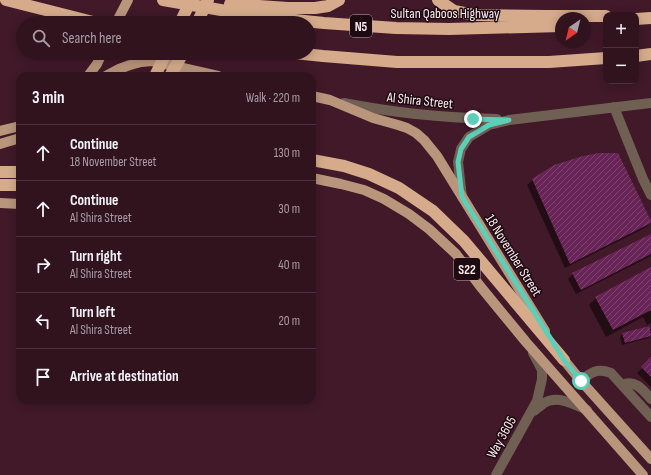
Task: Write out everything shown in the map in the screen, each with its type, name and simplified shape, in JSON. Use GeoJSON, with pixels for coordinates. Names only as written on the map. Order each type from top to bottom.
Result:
{"type":"FeatureCollection","features":[{"type":"Feature","properties":{"kind":"highway"},"geometry":{"type":"LineString","coordinates":[[6,0],[69,16]]}},
{"type":"Feature","properties":{"kind":"highway","name":"Sultan Qaboos Highway"},"geometry":{"type":"LineString","coordinates":[[164,0],[256,16]]}},
{"type":"Feature","properties":{"kind":"highway"},"geometry":{"type":"LineString","coordinates":[[180,0],[288,8],[315,8],[328,6],[339,0]]}},
{"type":"Feature","properties":{"kind":"highway"},"geometry":{"type":"LineString","coordinates":[[183,16],[191,0]]}},
{"type":"Feature","properties":{"kind":"highway"},"geometry":{"type":"LineString","coordinates":[[200,16],[208,0]]}},
{"type":"Feature","properties":{"kind":"highway"},"geometry":{"type":"LineString","coordinates":[[438,0],[454,11],[475,15],[603,16]]}},
{"type":"Feature","properties":{"kind":"highway"},"geometry":{"type":"LineString","coordinates":[[639,16],[651,17]]}},
{"type":"Feature","properties":{"kind":"highway"},"geometry":{"type":"LineString","coordinates":[[639,19],[651,17]]}},
{"type":"Feature","properties":{"kind":"highway","name":"Sultan Qaboos Highway"},"geometry":{"type":"LineString","coordinates":[[316,22],[396,28],[449,29],[555,26]]}},
{"type":"Feature","properties":{"kind":"highway"},"geometry":{"type":"LineString","coordinates":[[591,23],[603,22]]}},
{"type":"Feature","properties":{"kind":"highway"},"geometry":{"type":"LineString","coordinates":[[639,56],[651,54]]}},
{"type":"Feature","properties":{"kind":"highway"},"geometry":{"type":"LineString","coordinates":[[316,55],[397,62],[549,62],[603,58]]}},
{"type":"Feature","properties":{"kind":"highway"},"geometry":{"type":"LineString","coordinates":[[157,72],[163,60]]}},
{"type":"Feature","properties":{"kind":"highway"},"geometry":{"type":"LineString","coordinates":[[172,72],[179,60]]}},
{"type":"Feature","properties":{"kind":"highway"},"geometry":{"type":"LineString","coordinates":[[178,72],[181,60]]}},
{"type":"Feature","properties":{"kind":"highway"},"geometry":{"type":"LineString","coordinates":[[316,161],[344,166],[369,174],[399,188],[433,211],[464,241],[564,360]]}},
{"type":"Feature","properties":{"kind":"highway"},"geometry":{"type":"LineString","coordinates":[[0,172],[16,172]]}},
{"type":"Feature","properties":{"kind":"highway"},"geometry":{"type":"LineString","coordinates":[[0,185],[16,185]]}},
{"type":"Feature","properties":{"kind":"main road"},"geometry":{"type":"LineString","coordinates":[[120,16],[128,0]]}},
{"type":"Feature","properties":{"kind":"main road"},"geometry":{"type":"LineString","coordinates":[[91,72],[99,60]]}},
{"type":"Feature","properties":{"kind":"main road"},"geometry":{"type":"LineString","coordinates":[[113,72],[130,64],[152,62],[199,72]]}},
{"type":"Feature","properties":{"kind":"main road","name":"18 November Street"},"geometry":{"type":"LineString","coordinates":[[316,97],[330,100],[373,118],[398,124],[424,140],[431,148],[564,360],[651,459]]}},
{"type":"Feature","properties":{"kind":"main road"},"geometry":{"type":"LineString","coordinates":[[0,131],[16,127]]}},
{"type":"Feature","properties":{"kind":"main road"},"geometry":{"type":"LineString","coordinates":[[0,144],[16,139]]}},
{"type":"Feature","properties":{"kind":"main road","name":"S22"},"geometry":{"type":"LineString","coordinates":[[316,179],[341,184],[371,193],[409,214],[429,229],[456,254],[526,342],[643,475]]}},
{"type":"Feature","properties":{"kind":"main road"},"geometry":{"type":"LineString","coordinates":[[0,203],[16,204]]}},
{"type":"Feature","properties":{"kind":"street","name":"Al Shira Street"},"geometry":{"type":"LineString","coordinates":[[330,100],[372,108],[437,116],[509,120]]}},
{"type":"Feature","properties":{"kind":"street","name":"Al Shira Street"},"geometry":{"type":"LineString","coordinates":[[462,197],[458,162],[461,149],[469,137],[489,125],[509,120],[651,103]]}},
{"type":"Feature","properties":{"kind":"street"},"geometry":{"type":"LineString","coordinates":[[614,107],[651,195]]}},
{"type":"Feature","properties":{"kind":"street","name":"Way 3605"},"geometry":{"type":"LineString","coordinates":[[496,475],[537,402],[540,392],[542,370],[526,342]]}},
{"type":"Feature","properties":{"kind":"street"},"geometry":{"type":"LineString","coordinates":[[581,381],[594,372],[605,371],[611,373],[651,417]]}},
{"type":"Feature","properties":{"kind":"street"},"geometry":{"type":"LineString","coordinates":[[622,385],[629,383],[637,385],[651,398]]}},
{"type":"Feature","properties":{"kind":"street","name":"Way 3605"},"geometry":{"type":"LineString","coordinates":[[531,413],[545,402],[556,400],[571,403],[587,410]]}},
{"type":"Feature","properties":{"kind":"building"},"geometry":{"type":"Polygon","coordinates":[[[599,153],[618,153],[651,223],[570,264],[532,179],[554,165],[583,156],[599,153]]]}},
{"type":"Feature","properties":{"kind":"building"},"geometry":{"type":"Polygon","coordinates":[[[651,234],[651,254],[581,290],[572,273],[651,234]]]}},
{"type":"Feature","properties":{"kind":"building"},"geometry":{"type":"Polygon","coordinates":[[[651,267],[651,310],[613,330],[595,297],[651,267]]]}},
{"type":"Feature","properties":{"kind":"building"},"geometry":{"type":"Polygon","coordinates":[[[650,326],[651,336],[625,343],[622,333],[650,326]]]}},
{"type":"Feature","properties":{"kind":"building"},"geometry":{"type":"Polygon","coordinates":[[[651,357],[651,377],[641,367],[651,357]]]}},
{"type":"Feature","properties":{"kind":"route"},"geometry":{"type":"LineString","coordinates":[[473,119],[509,120],[489,125],[469,137],[461,149],[458,162],[462,197],[564,360],[581,381]]}}]}
